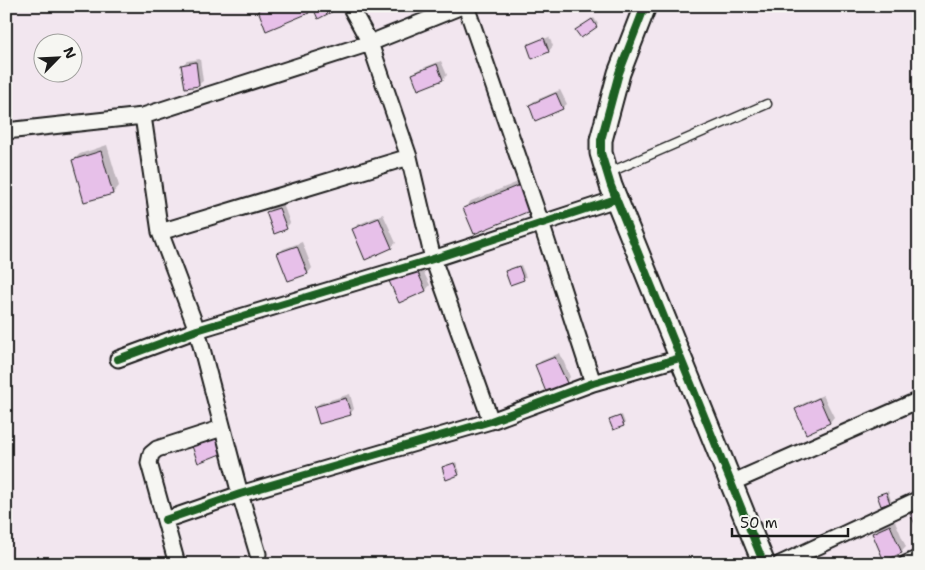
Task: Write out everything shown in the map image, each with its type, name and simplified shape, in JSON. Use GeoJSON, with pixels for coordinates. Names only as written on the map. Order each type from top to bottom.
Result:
{"type":"FeatureCollection","features":[{"type":"Feature","properties":{"kind":"street"},"geometry":{"type":"LineString","coordinates":[[350,6],[370,43],[409,157],[433,259],[490,421]]}},
{"type":"Feature","properties":{"kind":"street"},"geometry":{"type":"LineString","coordinates":[[6,131],[144,116],[370,43],[464,6],[541,223],[593,383]]}},
{"type":"Feature","properties":{"kind":"street"},"geometry":{"type":"LineString","coordinates":[[645,6],[619,73],[601,140],[601,153],[616,199],[764,564]]}},
{"type":"Feature","properties":{"kind":"street"},"geometry":{"type":"LineString","coordinates":[[144,116],[160,232],[196,330],[258,554]]}},
{"type":"Feature","properties":{"kind":"street"},"geometry":{"type":"LineString","coordinates":[[160,232],[409,157]]}},
{"type":"Feature","properties":{"kind":"street"},"geometry":{"type":"LineString","coordinates":[[118,359],[196,330],[433,259],[616,199]]}},
{"type":"Feature","properties":{"kind":"street"},"geometry":{"type":"LineString","coordinates":[[165,520],[240,494],[490,421],[593,383],[680,358]]}},
{"type":"Feature","properties":{"kind":"street"},"geometry":{"type":"LineString","coordinates":[[731,483],[919,400]]}},
{"type":"Feature","properties":{"kind":"street"},"geometry":{"type":"LineString","coordinates":[[177,564],[149,463],[151,454],[157,449],[222,428]]}},
{"type":"Feature","properties":{"kind":"street"},"geometry":{"type":"LineString","coordinates":[[780,564],[919,499]]}},
{"type":"Feature","properties":{"kind":"street"},"geometry":{"type":"LineString","coordinates":[[906,564],[919,558]]}},
{"type":"Feature","properties":{"kind":"lane"},"geometry":{"type":"LineString","coordinates":[[607,173],[767,104]]}},
{"type":"Feature","properties":{"kind":"building"},"geometry":{"type":"Polygon","coordinates":[[[268,6],[306,6],[309,13],[266,31],[258,10],[268,6]]]}},
{"type":"Feature","properties":{"kind":"building"},"geometry":{"type":"Polygon","coordinates":[[[322,6],[341,7],[318,19],[314,10],[322,6]]]}},
{"type":"Feature","properties":{"kind":"building"},"geometry":{"type":"Polygon","coordinates":[[[592,19],[597,27],[581,38],[575,30],[592,19]]]}},
{"type":"Feature","properties":{"kind":"building"},"geometry":{"type":"Polygon","coordinates":[[[544,38],[549,52],[532,59],[527,45],[544,38]]]}},
{"type":"Feature","properties":{"kind":"building"},"geometry":{"type":"Polygon","coordinates":[[[196,62],[199,86],[185,88],[181,65],[196,62]]]}},
{"type":"Feature","properties":{"kind":"building"},"geometry":{"type":"Polygon","coordinates":[[[437,64],[443,80],[418,90],[412,74],[437,64]]]}},
{"type":"Feature","properties":{"kind":"building"},"geometry":{"type":"Polygon","coordinates":[[[556,93],[563,109],[535,121],[529,105],[556,93]]]}},
{"type":"Feature","properties":{"kind":"building"},"geometry":{"type":"Polygon","coordinates":[[[101,151],[113,194],[84,202],[72,160],[101,151]]]}},
{"type":"Feature","properties":{"kind":"building"},"geometry":{"type":"Polygon","coordinates":[[[522,184],[532,210],[474,234],[463,208],[522,184]]]}},
{"type":"Feature","properties":{"kind":"building"},"geometry":{"type":"Polygon","coordinates":[[[279,208],[287,229],[274,234],[266,212],[279,208]]]}},
{"type":"Feature","properties":{"kind":"building"},"geometry":{"type":"Polygon","coordinates":[[[379,218],[392,248],[365,260],[352,229],[379,218]]]}},
{"type":"Feature","properties":{"kind":"building"},"geometry":{"type":"Polygon","coordinates":[[[297,246],[308,274],[288,281],[277,253],[297,246]]]}},
{"type":"Feature","properties":{"kind":"building"},"geometry":{"type":"Polygon","coordinates":[[[519,266],[524,280],[510,285],[505,271],[519,266]]]}},
{"type":"Feature","properties":{"kind":"building"},"geometry":{"type":"Polygon","coordinates":[[[416,268],[426,291],[399,303],[389,281],[416,268]]]}},
{"type":"Feature","properties":{"kind":"building"},"geometry":{"type":"Polygon","coordinates":[[[555,357],[567,383],[546,392],[535,365],[555,357]]]}},
{"type":"Feature","properties":{"kind":"building"},"geometry":{"type":"Polygon","coordinates":[[[346,398],[351,415],[319,424],[314,407],[346,398]]]}},
{"type":"Feature","properties":{"kind":"building"},"geometry":{"type":"Polygon","coordinates":[[[819,398],[830,423],[806,434],[795,409],[819,398]]]}},
{"type":"Feature","properties":{"kind":"building"},"geometry":{"type":"Polygon","coordinates":[[[620,416],[624,426],[613,430],[609,420],[620,416]]]}},
{"type":"Feature","properties":{"kind":"building"},"geometry":{"type":"Polygon","coordinates":[[[216,436],[223,453],[198,463],[192,446],[216,436]]]}},
{"type":"Feature","properties":{"kind":"building"},"geometry":{"type":"Polygon","coordinates":[[[454,463],[459,475],[446,480],[442,467],[454,463]]]}},
{"type":"Feature","properties":{"kind":"building"},"geometry":{"type":"Polygon","coordinates":[[[886,492],[890,503],[881,506],[877,495],[886,492]]]}},
{"type":"Feature","properties":{"kind":"building"},"geometry":{"type":"Polygon","coordinates":[[[919,510],[919,532],[910,514],[919,510]]]}},
{"type":"Feature","properties":{"kind":"building"},"geometry":{"type":"Polygon","coordinates":[[[890,525],[902,553],[884,561],[872,533],[890,525]]]}},
{"type":"Feature","properties":{"kind":"cycle path"},"geometry":{"type":"LineString","coordinates":[[645,6],[619,73],[601,140],[601,153],[611,186],[764,564]]}},
{"type":"Feature","properties":{"kind":"cycle path"},"geometry":{"type":"LineString","coordinates":[[118,359],[197,330],[433,259],[616,199]]}},
{"type":"Feature","properties":{"kind":"cycle path"},"geometry":{"type":"LineString","coordinates":[[165,520],[240,494],[491,421],[593,383],[680,358]]}}]}
